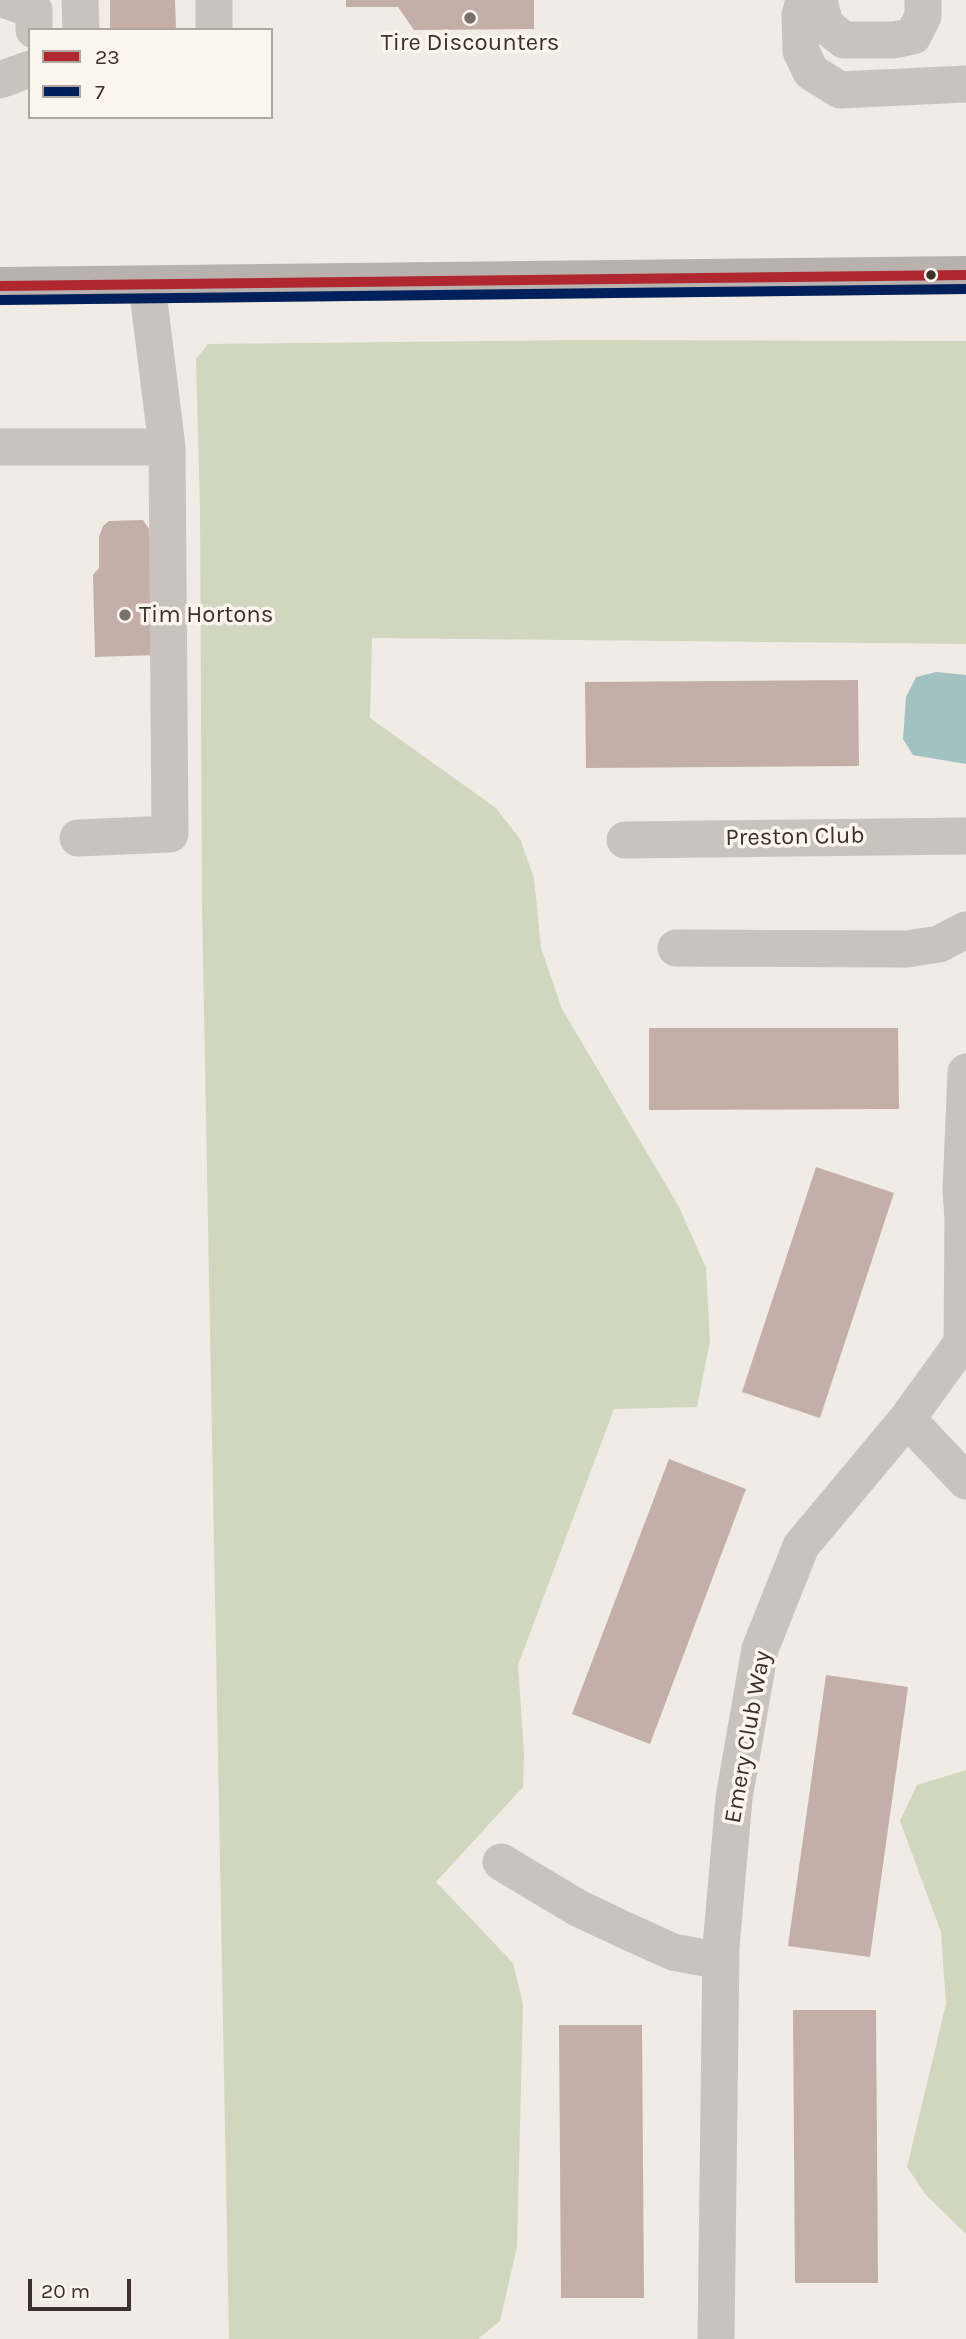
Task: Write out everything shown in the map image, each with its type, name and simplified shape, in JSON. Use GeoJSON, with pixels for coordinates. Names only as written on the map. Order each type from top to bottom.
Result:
{"type":"FeatureCollection","features":[{"type":"Feature","properties":{"kind":"main road"},"geometry":{"type":"LineString","coordinates":[[0,286],[966,275]]}},
{"type":"Feature","properties":{"kind":"street"},"geometry":{"type":"LineString","coordinates":[[6,0],[34,10],[34,28]]}},
{"type":"Feature","properties":{"kind":"street"},"geometry":{"type":"LineString","coordinates":[[80,0],[81,28]]}},
{"type":"Feature","properties":{"kind":"street"},"geometry":{"type":"LineString","coordinates":[[214,0],[214,28]]}},
{"type":"Feature","properties":{"kind":"street"},"geometry":{"type":"LineString","coordinates":[[804,0],[800,15],[801,51],[811,72],[840,90],[966,84]]}},
{"type":"Feature","properties":{"kind":"street"},"geometry":{"type":"LineString","coordinates":[[818,0],[825,25],[844,40],[894,40],[913,36]]}},
{"type":"Feature","properties":{"kind":"street"},"geometry":{"type":"LineString","coordinates":[[915,87],[913,36],[923,16],[923,0]]}},
{"type":"Feature","properties":{"kind":"street"},"geometry":{"type":"LineString","coordinates":[[0,80],[28,70]]}},
{"type":"Feature","properties":{"kind":"street"},"geometry":{"type":"LineString","coordinates":[[78,838],[170,834],[167,447],[147,285]]}},
{"type":"Feature","properties":{"kind":"street"},"geometry":{"type":"LineString","coordinates":[[0,447],[167,447]]}},
{"type":"Feature","properties":{"kind":"street","name":"Preston Club"},"geometry":{"type":"LineString","coordinates":[[625,840],[966,836]]}},
{"type":"Feature","properties":{"kind":"street"},"geometry":{"type":"LineString","coordinates":[[676,948],[907,948],[939,944],[966,930]]}},
{"type":"Feature","properties":{"kind":"street","name":"Emery Club Way"},"geometry":{"type":"LineString","coordinates":[[716,2339],[721,1961],[734,1798],[760,1649],[801,1546],[907,1419],[962,1343],[964,1219],[961,1191],[966,1072]]}},
{"type":"Feature","properties":{"kind":"street"},"geometry":{"type":"LineString","coordinates":[[907,1419],[966,1481]]}},
{"type":"Feature","properties":{"kind":"street"},"geometry":{"type":"LineString","coordinates":[[501,1862],[578,1908],[673,1952],[721,1961]]}},
{"type":"Feature","properties":{"kind":"green space"},"geometry":{"type":"Polygon","coordinates":[[[579,340],[966,341],[966,644],[372,638],[370,718],[496,808],[520,839],[534,878],[541,948],[562,1009],[679,1207],[706,1268],[710,1341],[697,1407],[614,1409],[518,1665],[524,1753],[523,1787],[436,1882],[513,1963],[523,2004],[517,2247],[500,2321],[478,2339],[229,2339],[202,905],[200,507],[196,359],[208,344],[579,340]]]}},
{"type":"Feature","properties":{"kind":"green space"},"geometry":{"type":"Polygon","coordinates":[[[966,1770],[966,2234],[926,2195],[907,2167],[946,2004],[941,1932],[900,1821],[917,1785],[966,1770]]]}},
{"type":"Feature","properties":{"kind":"water"},"geometry":{"type":"Polygon","coordinates":[[[936,672],[966,675],[966,764],[913,755],[903,739],[906,697],[916,677],[936,672]]]}},
{"type":"Feature","properties":{"kind":"building"},"geometry":{"type":"Polygon","coordinates":[[[110,0],[175,0],[176,28],[110,28],[110,0]]]}},
{"type":"Feature","properties":{"kind":"building","name":"Tire Discounters"},"geometry":{"type":"Polygon","coordinates":[[[346,0],[534,0],[534,29],[414,30],[398,7],[346,7],[346,0]]]}},
{"type":"Feature","properties":{"kind":"building","name":"Tim Hortons"},"geometry":{"type":"Polygon","coordinates":[[[143,520],[156,539],[158,655],[95,657],[93,575],[99,568],[99,537],[103,526],[109,521],[143,520]]]}},
{"type":"Feature","properties":{"kind":"building"},"geometry":{"type":"Polygon","coordinates":[[[858,680],[859,766],[586,768],[585,682],[858,680]]]}},
{"type":"Feature","properties":{"kind":"building"},"geometry":{"type":"Polygon","coordinates":[[[649,1028],[898,1028],[899,1109],[649,1110],[649,1028]]]}},
{"type":"Feature","properties":{"kind":"building"},"geometry":{"type":"Polygon","coordinates":[[[816,1167],[894,1193],[820,1418],[742,1392],[816,1167]]]}},
{"type":"Feature","properties":{"kind":"building"},"geometry":{"type":"Polygon","coordinates":[[[669,1459],[746,1489],[650,1744],[572,1714],[669,1459]]]}},
{"type":"Feature","properties":{"kind":"building"},"geometry":{"type":"Polygon","coordinates":[[[826,1675],[908,1687],[870,1957],[788,1946],[826,1675]]]}},
{"type":"Feature","properties":{"kind":"building"},"geometry":{"type":"Polygon","coordinates":[[[793,2010],[876,2010],[878,2283],[795,2283],[793,2010]]]}},
{"type":"Feature","properties":{"kind":"building"},"geometry":{"type":"Polygon","coordinates":[[[559,2025],[642,2025],[644,2298],[561,2298],[559,2025]]]}},
{"type":"Feature","properties":{"kind":"transit line","name":"23"},"geometry":{"type":"LineString","coordinates":[[0,286],[966,275]]}},
{"type":"Feature","properties":{"kind":"transit line","name":"7"},"geometry":{"type":"LineString","coordinates":[[0,300],[966,289]]}},
{"type":"Feature","properties":{"kind":"place","name":"Tire Discounters"},"geometry":{"type":"Point","coordinates":[470,18]}},
{"type":"Feature","properties":{"kind":"place","name":"Tim Hortons"},"geometry":{"type":"Point","coordinates":[125,615]}}]}
